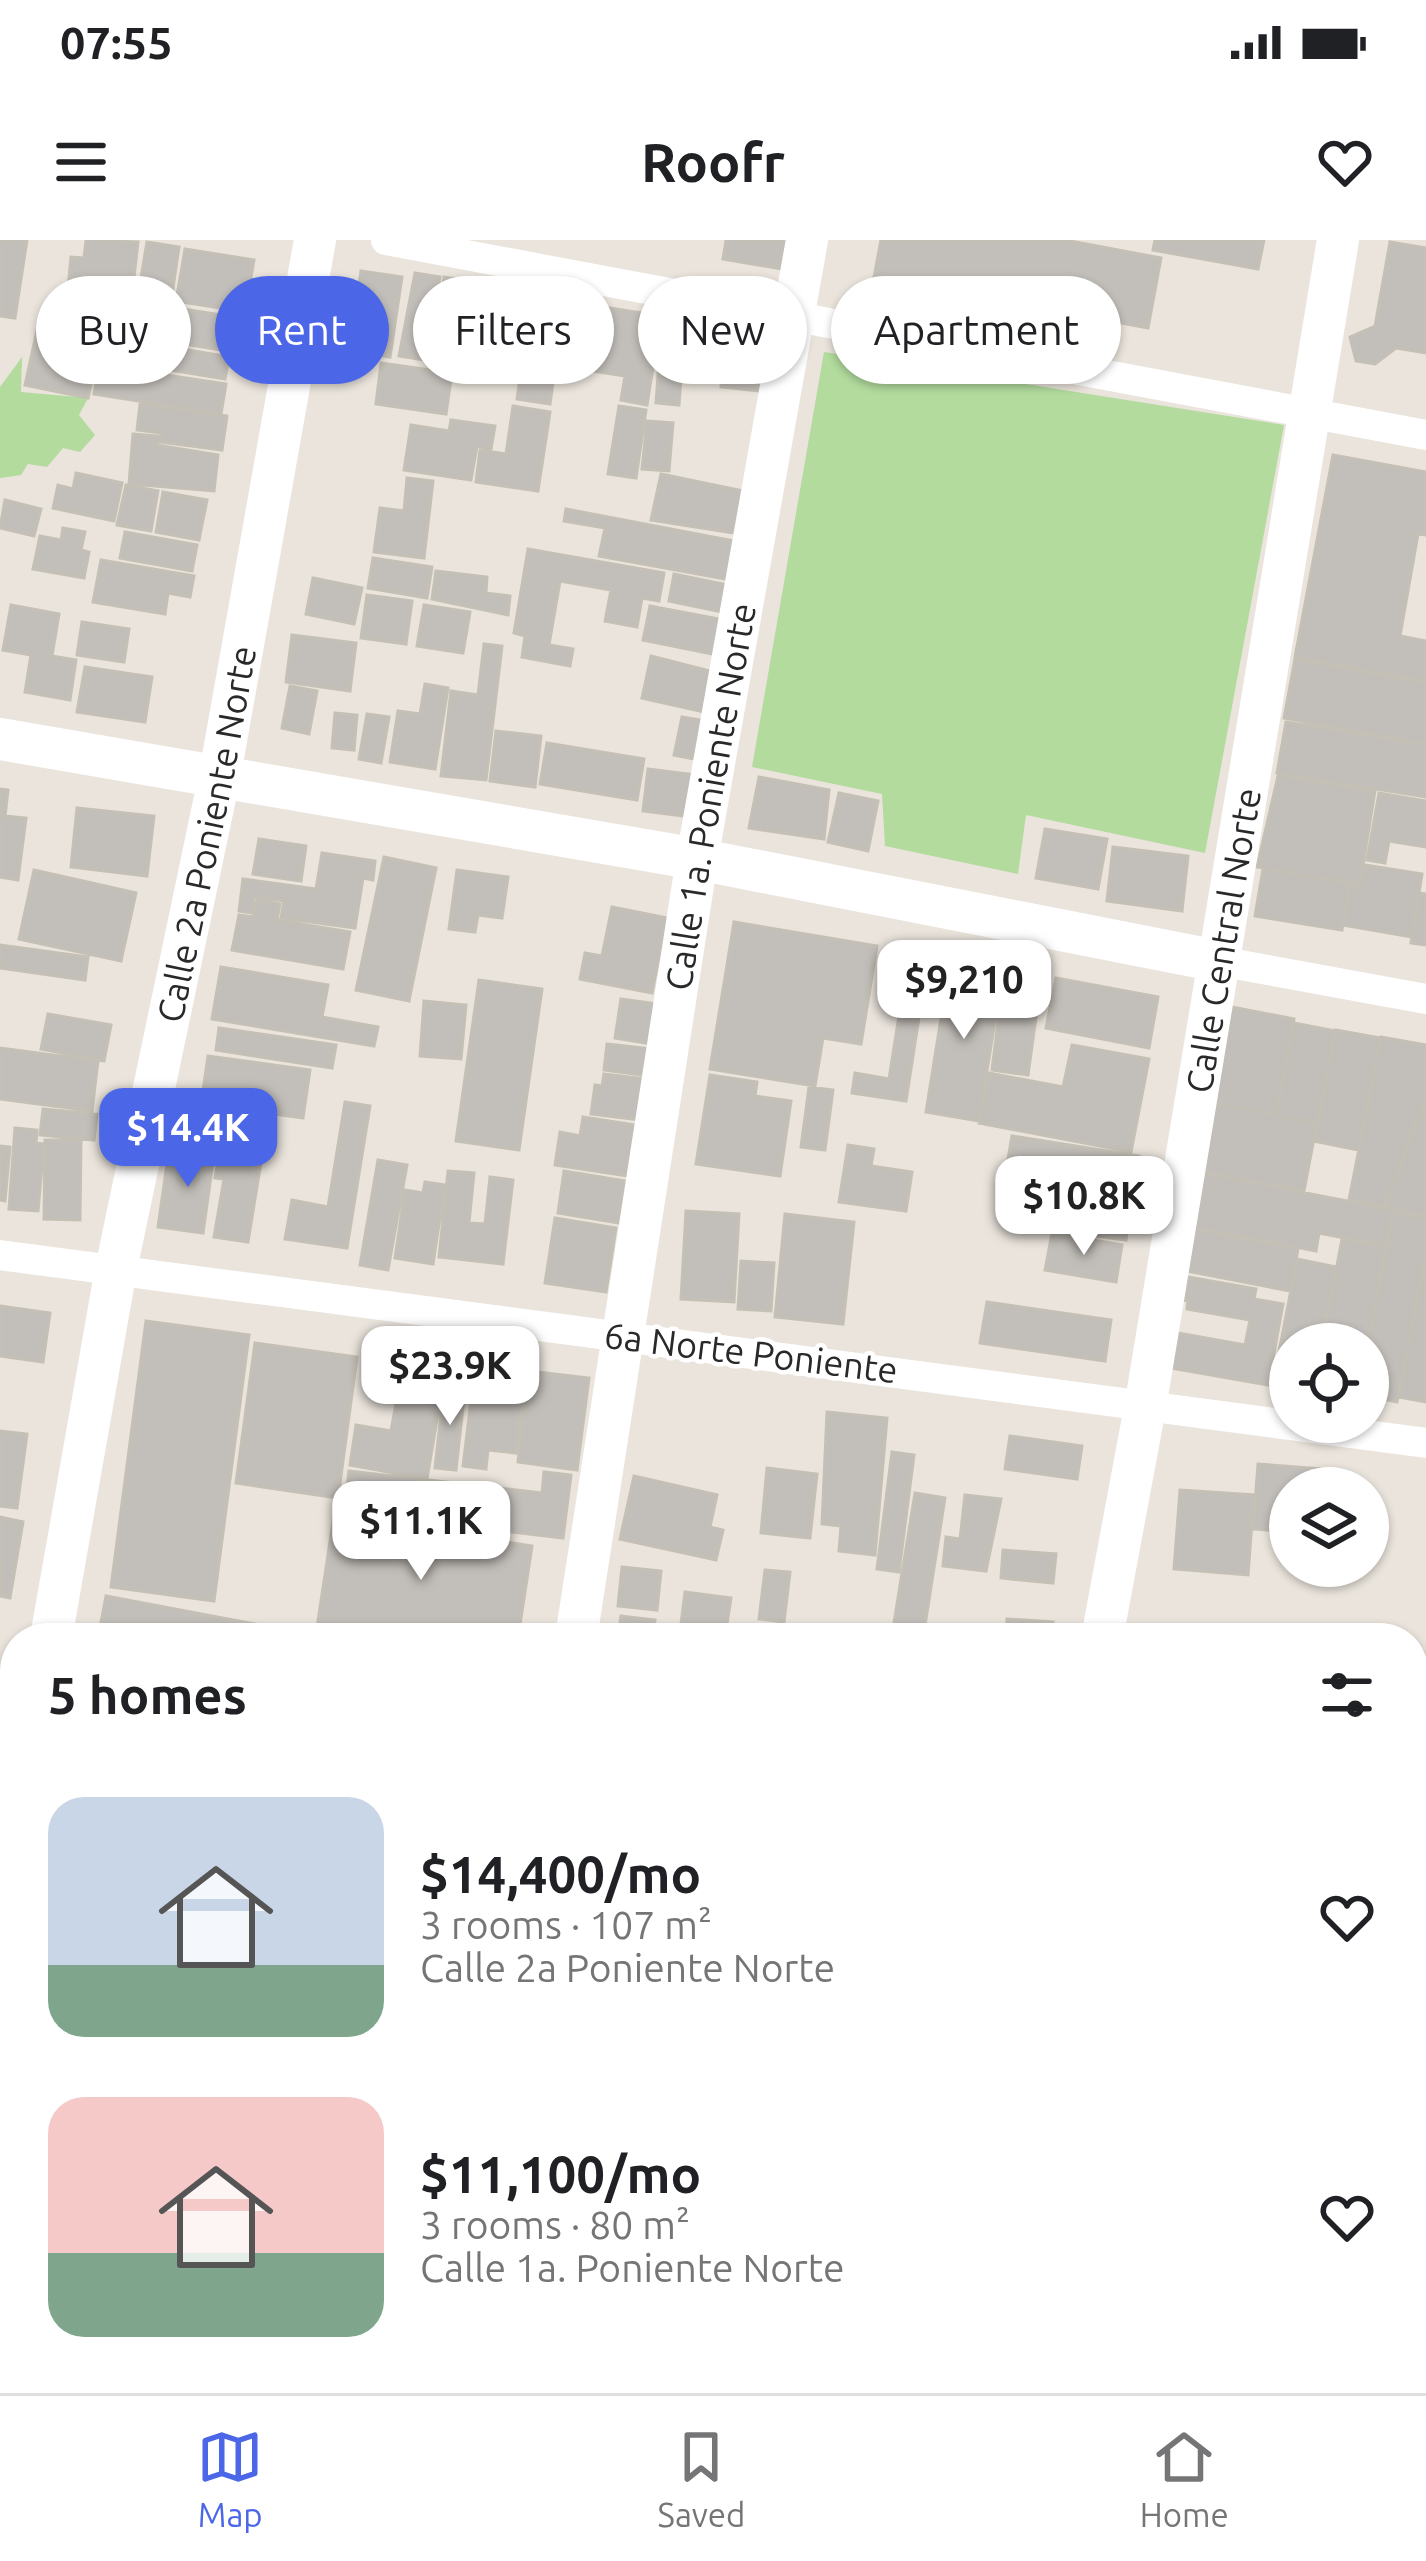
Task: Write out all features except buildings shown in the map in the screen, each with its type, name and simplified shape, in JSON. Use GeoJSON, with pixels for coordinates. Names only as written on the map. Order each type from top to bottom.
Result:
{"type":"FeatureCollection","features":[{"type":"Feature","properties":{"kind":"main road","name":"Calle 2a Poniente Norte"},"geometry":{"type":"LineString","coordinates":[[54,1623],[116,1269],[220,775],[315,240]]}},
{"type":"Feature","properties":{"kind":"main road","name":"Calle 1a. Poniente Norte"},"geometry":{"type":"LineString","coordinates":[[800,276],[807,240]]}},
{"type":"Feature","properties":{"kind":"main road","name":"Calle Central Norte"},"geometry":{"type":"LineString","coordinates":[[1105,1623],[1146,1402],[1338,240]]}},
{"type":"Feature","properties":{"kind":"main road","name":"Calle 1a. Poniente Norte"},"geometry":{"type":"LineString","coordinates":[[578,1623],[697,859],[780,384]]}},
{"type":"Feature","properties":{"kind":"main road"},"geometry":{"type":"LineString","coordinates":[[0,739],[697,859],[1218,961]]}},
{"type":"Feature","properties":{"kind":"street"},"geometry":{"type":"LineString","coordinates":[[386,240],[638,288]]}},
{"type":"Feature","properties":{"kind":"street"},"geometry":{"type":"LineString","coordinates":[[807,321],[1426,435]]}},
{"type":"Feature","properties":{"kind":"street"},"geometry":{"type":"LineString","coordinates":[[1218,961],[1426,999]]}},
{"type":"Feature","properties":{"kind":"street","name":"6a Norte Poniente"},"geometry":{"type":"LineString","coordinates":[[0,1255],[1146,1402],[1426,1443]]}},
{"type":"Feature","properties":{"kind":"green space"},"geometry":{"type":"Polygon","coordinates":[[[824,352],[831,353],[831,384],[1026,384],[1284,425],[1205,853],[1026,815],[1018,874],[885,846],[882,794],[752,767],[824,352]]]}},
{"type":"Feature","properties":{"kind":"green space"},"geometry":{"type":"Polygon","coordinates":[[[22,357],[21,392],[88,398],[79,415],[95,435],[80,452],[63,448],[47,467],[28,464],[21,475],[0,478],[0,387],[22,357]]]}}]}
